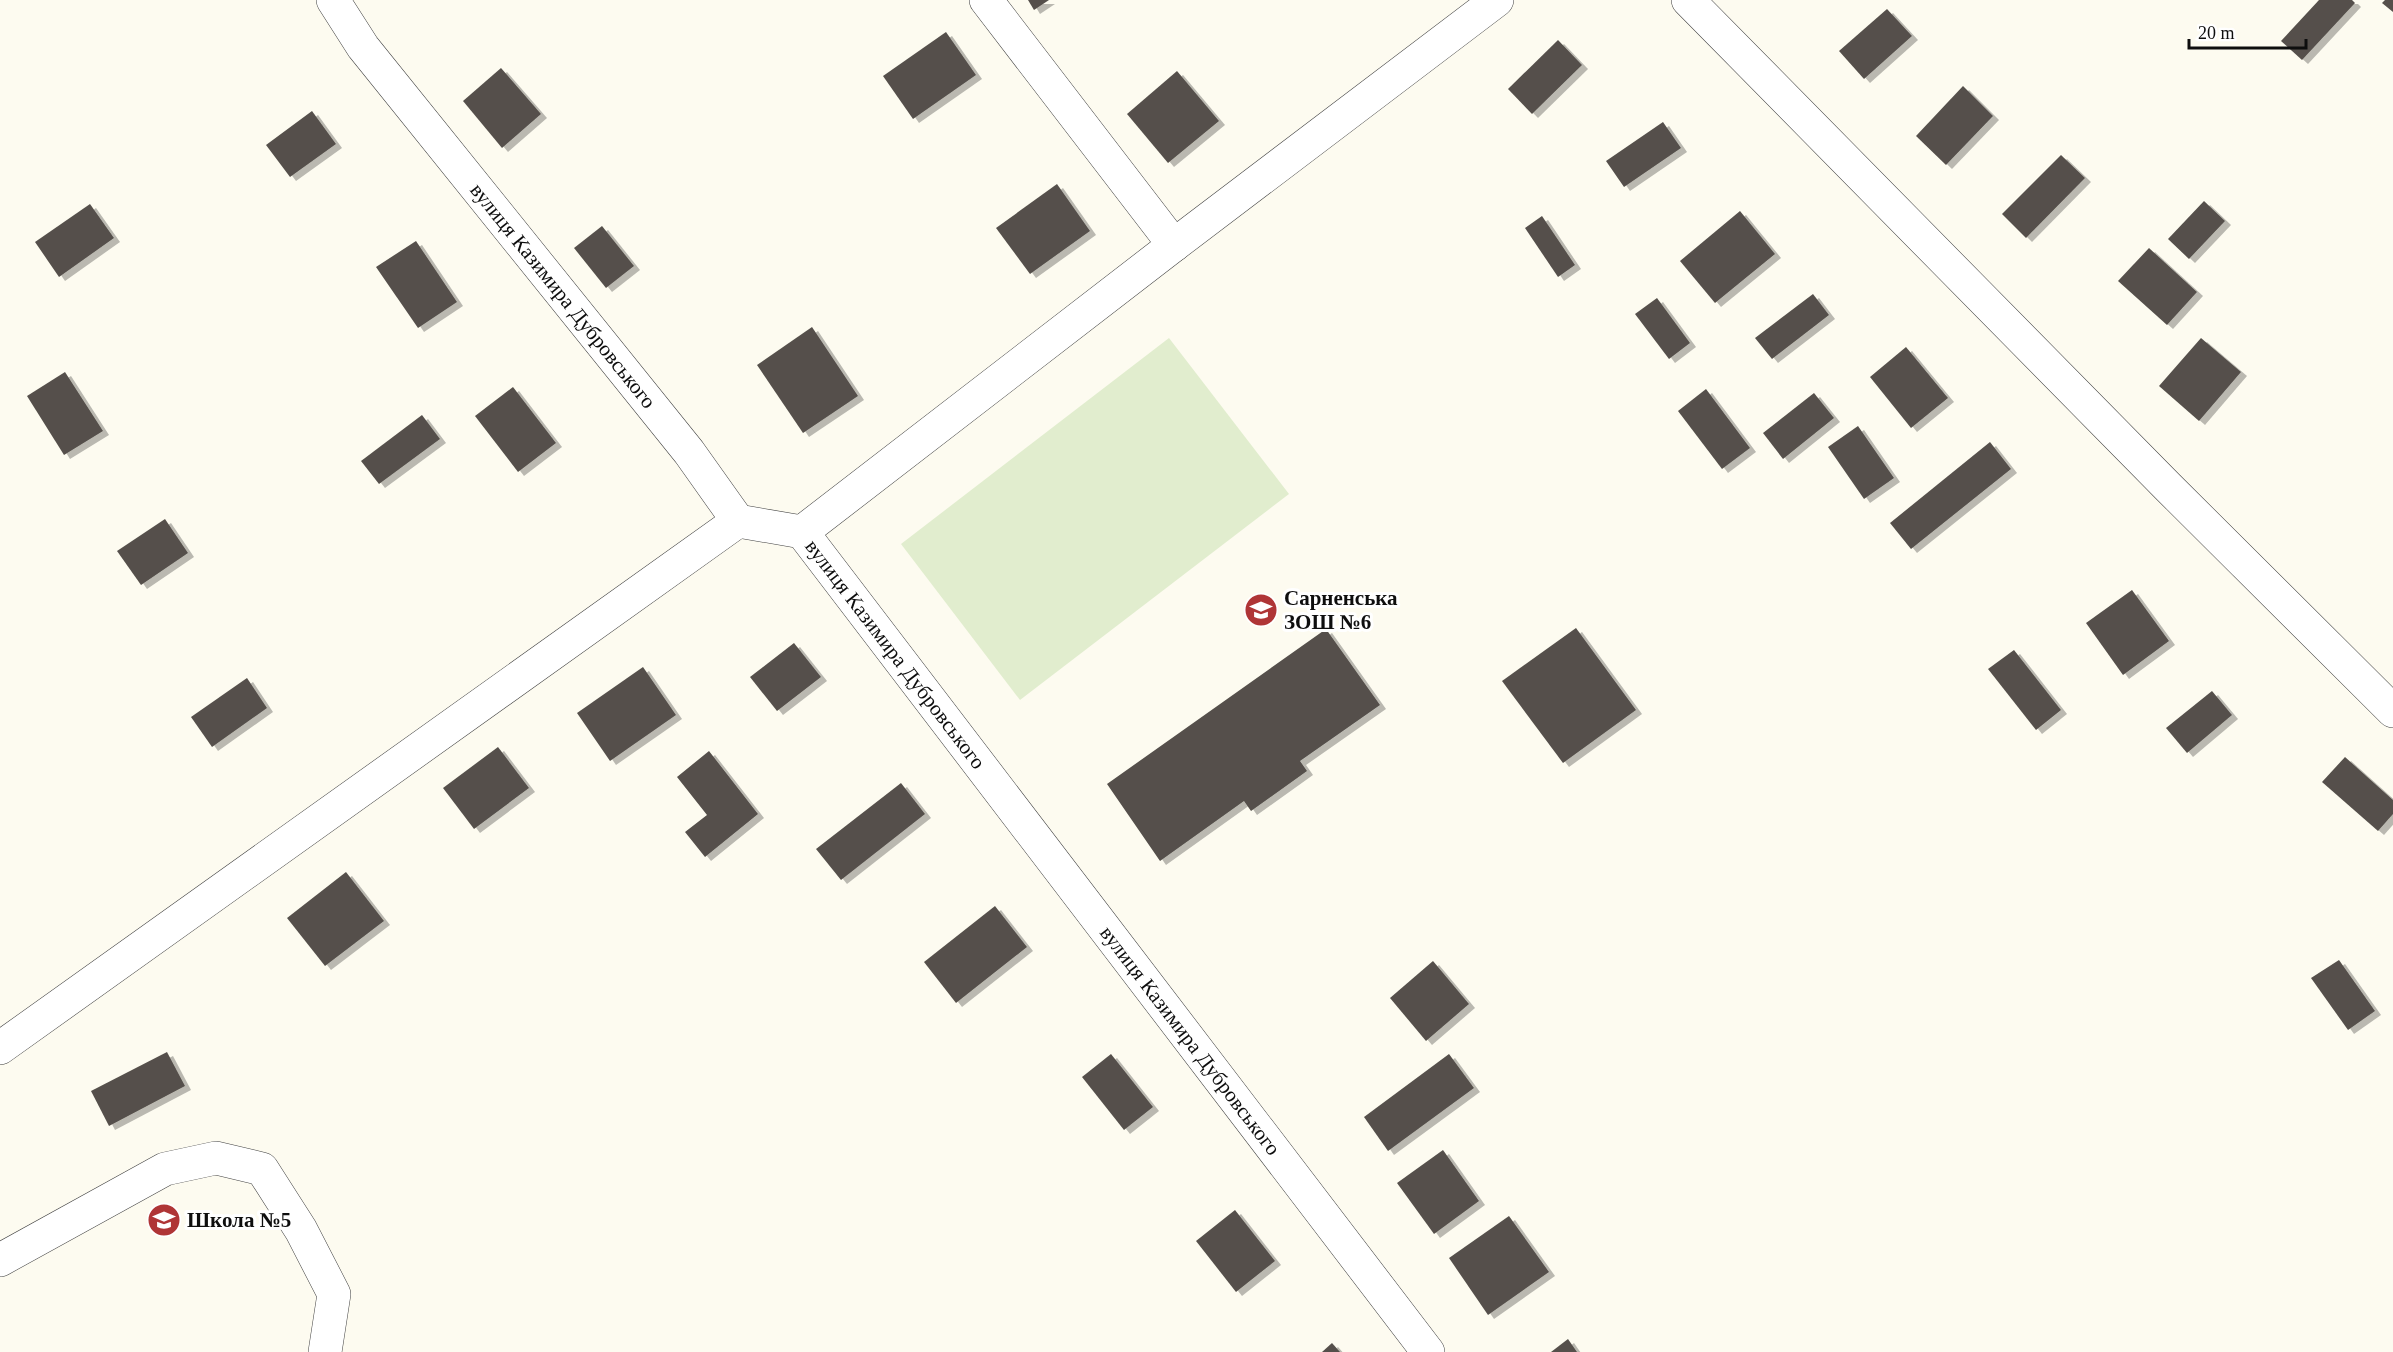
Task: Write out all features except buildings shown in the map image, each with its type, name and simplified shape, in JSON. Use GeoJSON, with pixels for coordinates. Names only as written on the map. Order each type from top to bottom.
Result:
{"type":"FeatureCollection","features":[{"type":"Feature","properties":{"kind":"street","name":"вулиця Казимира Дубровського"},"geometry":{"type":"LineString","coordinates":[[333,0],[363,47],[690,452],[738,521],[802,532],[1428,1352]]}},
{"type":"Feature","properties":{"kind":"street"},"geometry":{"type":"LineString","coordinates":[[986,0],[1174,245]]}},
{"type":"Feature","properties":{"kind":"street"},"geometry":{"type":"LineString","coordinates":[[802,532],[1497,0]]}},
{"type":"Feature","properties":{"kind":"street"},"geometry":{"type":"LineString","coordinates":[[1688,0],[2151,470],[2393,711]]}},
{"type":"Feature","properties":{"kind":"street"},"geometry":{"type":"LineString","coordinates":[[0,1048],[738,521]]}},
{"type":"Feature","properties":{"kind":"street"},"geometry":{"type":"LineString","coordinates":[[0,1260],[165,1168],[216,1158],[262,1169],[301,1230],[334,1294],[324,1352]]}},
{"type":"Feature","properties":{"kind":"green space"},"geometry":{"type":"Polygon","coordinates":[[[1169,338],[1289,494],[1020,700],[901,544],[1169,338]]]}},
{"type":"Feature","properties":{"kind":"place","name":"Сарненська ЗОШ №6"},"geometry":{"type":"Point","coordinates":[1261,610]}},
{"type":"Feature","properties":{"kind":"place","name":"Школа №5"},"geometry":{"type":"Point","coordinates":[164,1220]}}]}
